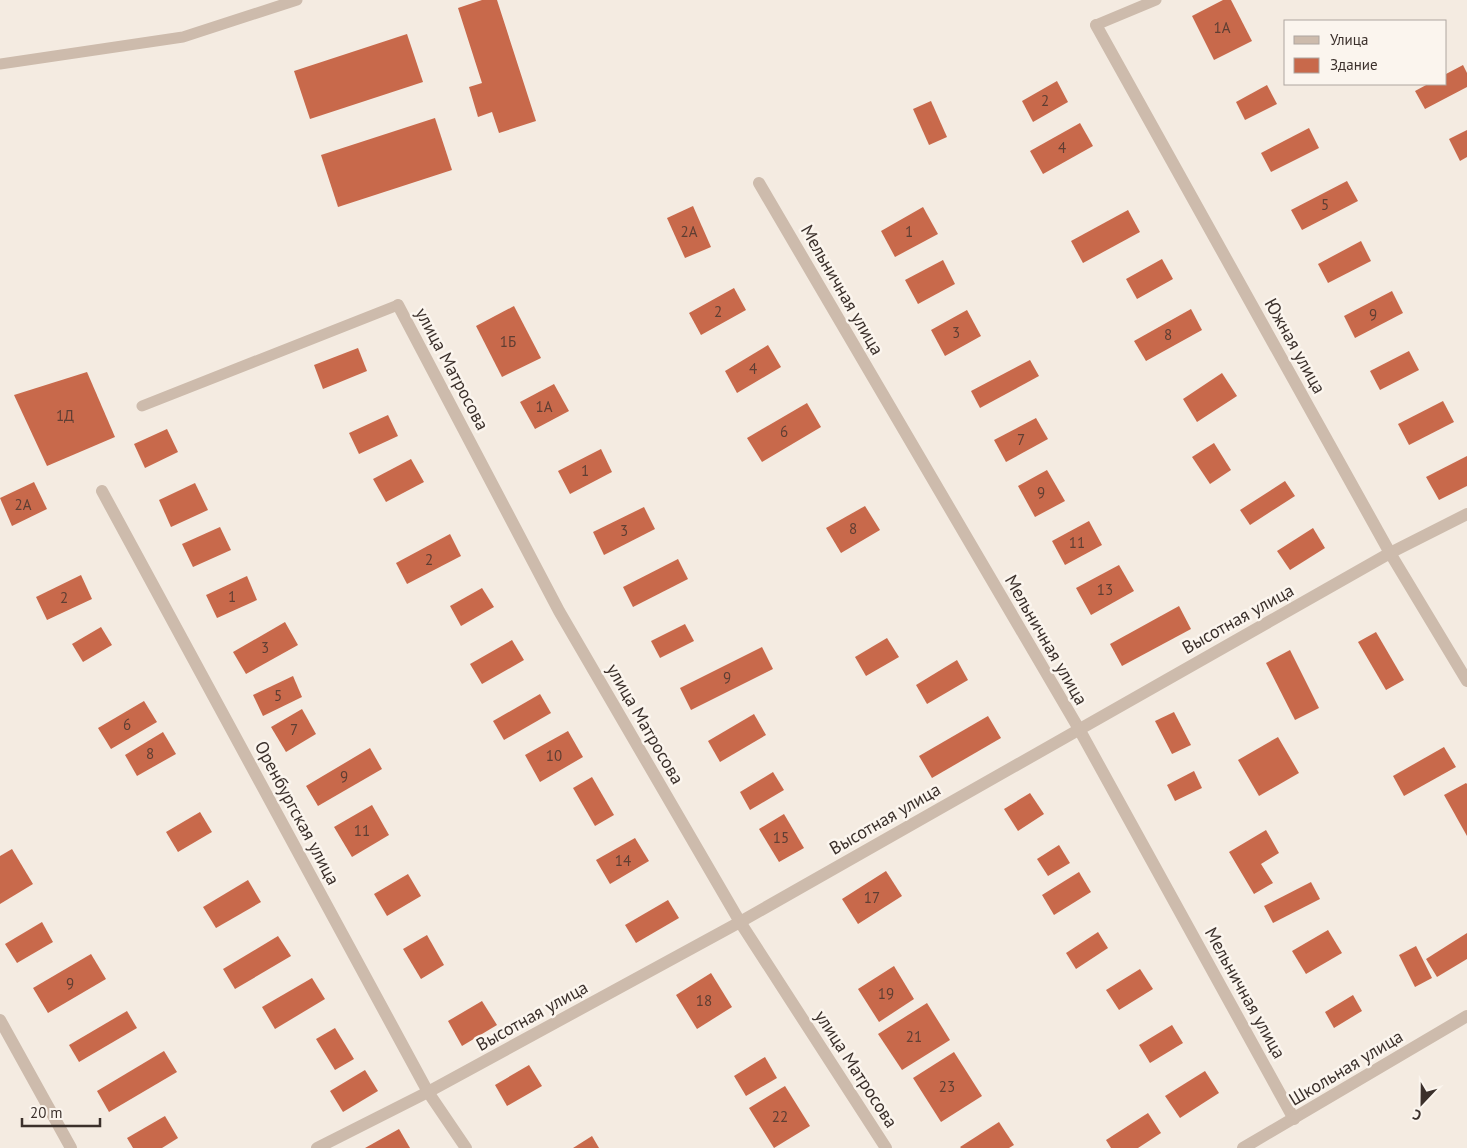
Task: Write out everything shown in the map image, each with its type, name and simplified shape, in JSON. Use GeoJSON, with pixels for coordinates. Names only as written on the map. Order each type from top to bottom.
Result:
{"type":"FeatureCollection","features":[{"type":"Feature","properties":{"kind":"street","name":"Южная улица"},"geometry":{"type":"LineString","coordinates":[[1096,25],[1390,554],[1467,681]]}},
{"type":"Feature","properties":{"kind":"street","name":"Мельничная улица"},"geometry":{"type":"LineString","coordinates":[[759,183],[1079,729],[1294,1119]]}},
{"type":"Feature","properties":{"kind":"street","name":"улица Матросова"},"geometry":{"type":"LineString","coordinates":[[398,305],[559,611],[740,922],[886,1148]]}},
{"type":"Feature","properties":{"kind":"street","name":"Оренбургская улица"},"geometry":{"type":"LineString","coordinates":[[102,491],[428,1092],[466,1148]]}},
{"type":"Feature","properties":{"kind":"street","name":"Высотная улица"},"geometry":{"type":"LineString","coordinates":[[317,1148],[428,1092],[740,922],[1390,554],[1467,514]]}},
{"type":"Feature","properties":{"kind":"street","name":"Школьная улица"},"geometry":{"type":"LineString","coordinates":[[1243,1148],[1467,1016]]}},
{"type":"Feature","properties":{"kind":"street"},"geometry":{"type":"LineString","coordinates":[[0,1020],[71,1148]]}},
{"type":"Feature","properties":{"kind":"lane"},"geometry":{"type":"LineString","coordinates":[[0,64],[183,37],[297,0]]}},
{"type":"Feature","properties":{"kind":"lane"},"geometry":{"type":"LineString","coordinates":[[1096,25],[1156,0]]}},
{"type":"Feature","properties":{"kind":"lane"},"geometry":{"type":"LineString","coordinates":[[142,406],[398,305]]}},
{"type":"Feature","properties":{"kind":"building"},"geometry":{"type":"Polygon","coordinates":[[[482,0],[497,0],[536,121],[499,133],[492,112],[478,117],[469,87],[482,83],[458,8],[482,0]]]}},
{"type":"Feature","properties":{"kind":"building"},"geometry":{"type":"Polygon","coordinates":[[[1223,0],[1231,0],[1252,41],[1214,60],[1192,16],[1223,0]]]}},
{"type":"Feature","properties":{"kind":"building"},"geometry":{"type":"Polygon","coordinates":[[[407,34],[423,82],[310,119],[294,71],[407,34]]]}},
{"type":"Feature","properties":{"kind":"building"},"geometry":{"type":"Polygon","coordinates":[[[1463,65],[1467,73],[1467,87],[1425,109],[1415,91],[1426,85],[1447,85],[1447,73],[1463,65]]]}},
{"type":"Feature","properties":{"kind":"building"},"geometry":{"type":"Polygon","coordinates":[[[1057,81],[1068,102],[1033,122],[1022,101],[1057,81]]]}},
{"type":"Feature","properties":{"kind":"building"},"geometry":{"type":"Polygon","coordinates":[[[1267,85],[1277,104],[1245,120],[1236,102],[1267,85]]]}},
{"type":"Feature","properties":{"kind":"building"},"geometry":{"type":"Polygon","coordinates":[[[931,101],[947,137],[929,145],[913,109],[931,101]]]}},
{"type":"Feature","properties":{"kind":"building"},"geometry":{"type":"Polygon","coordinates":[[[435,118],[452,170],[338,207],[321,155],[435,118]]]}},
{"type":"Feature","properties":{"kind":"building"},"geometry":{"type":"Polygon","coordinates":[[[1080,123],[1093,146],[1043,174],[1030,151],[1080,123]]]}},
{"type":"Feature","properties":{"kind":"building"},"geometry":{"type":"Polygon","coordinates":[[[1309,128],[1319,148],[1271,172],[1261,153],[1309,128]]]}},
{"type":"Feature","properties":{"kind":"building"},"geometry":{"type":"Polygon","coordinates":[[[1467,130],[1467,157],[1460,161],[1449,139],[1467,130]]]}},
{"type":"Feature","properties":{"kind":"building"},"geometry":{"type":"Polygon","coordinates":[[[1347,181],[1358,201],[1302,230],[1291,210],[1347,181]]]}},
{"type":"Feature","properties":{"kind":"building"},"geometry":{"type":"Polygon","coordinates":[[[693,206],[711,247],[685,258],[667,218],[693,206]]]}},
{"type":"Feature","properties":{"kind":"building"},"geometry":{"type":"Polygon","coordinates":[[[923,207],[938,234],[895,257],[881,231],[923,207]]]}},
{"type":"Feature","properties":{"kind":"building"},"geometry":{"type":"Polygon","coordinates":[[[1128,210],[1140,232],[1083,263],[1071,241],[1128,210]]]}},
{"type":"Feature","properties":{"kind":"building"},"geometry":{"type":"Polygon","coordinates":[[[1361,241],[1371,261],[1328,283],[1318,264],[1361,241]]]}},
{"type":"Feature","properties":{"kind":"building"},"geometry":{"type":"Polygon","coordinates":[[[1162,259],[1173,279],[1137,299],[1126,279],[1162,259]]]}},
{"type":"Feature","properties":{"kind":"building"},"geometry":{"type":"Polygon","coordinates":[[[943,260],[955,284],[918,304],[905,280],[943,260]]]}},
{"type":"Feature","properties":{"kind":"building"},"geometry":{"type":"Polygon","coordinates":[[[734,288],[746,310],[701,335],[689,313],[734,288]]]}},
{"type":"Feature","properties":{"kind":"building"},"geometry":{"type":"Polygon","coordinates":[[[1392,291],[1403,313],[1355,338],[1344,316],[1392,291]]]}},
{"type":"Feature","properties":{"kind":"building"},"geometry":{"type":"Polygon","coordinates":[[[514,306],[541,358],[502,377],[476,326],[514,306]]]}},
{"type":"Feature","properties":{"kind":"building"},"geometry":{"type":"Polygon","coordinates":[[[1191,309],[1202,330],[1146,361],[1134,341],[1191,309]]]}},
{"type":"Feature","properties":{"kind":"building"},"geometry":{"type":"Polygon","coordinates":[[[967,310],[981,336],[945,356],[931,330],[967,310]]]}},
{"type":"Feature","properties":{"kind":"building"},"geometry":{"type":"Polygon","coordinates":[[[768,345],[781,367],[737,393],[725,371],[768,345]]]}},
{"type":"Feature","properties":{"kind":"building"},"geometry":{"type":"Polygon","coordinates":[[[358,348],[367,371],[323,389],[314,365],[358,348]]]}},
{"type":"Feature","properties":{"kind":"building"},"geometry":{"type":"Polygon","coordinates":[[[1409,351],[1419,370],[1380,390],[1370,371],[1409,351]]]}},
{"type":"Feature","properties":{"kind":"building"},"geometry":{"type":"Polygon","coordinates":[[[1030,360],[1039,376],[980,408],[971,391],[1030,360]]]}},
{"type":"Feature","properties":{"kind":"building"},"geometry":{"type":"Polygon","coordinates":[[[87,372],[115,437],[47,466],[14,395],[87,372]]]}},
{"type":"Feature","properties":{"kind":"building"},"geometry":{"type":"Polygon","coordinates":[[[1222,373],[1237,396],[1197,422],[1183,399],[1222,373]]]}},
{"type":"Feature","properties":{"kind":"building"},"geometry":{"type":"Polygon","coordinates":[[[554,384],[569,411],[535,429],[520,402],[554,384]]]}},
{"type":"Feature","properties":{"kind":"building"},"geometry":{"type":"Polygon","coordinates":[[[1443,401],[1454,422],[1409,445],[1398,424],[1443,401]]]}},
{"type":"Feature","properties":{"kind":"building"},"geometry":{"type":"Polygon","coordinates":[[[807,403],[821,427],[762,462],[747,438],[807,403]]]}},
{"type":"Feature","properties":{"kind":"building"},"geometry":{"type":"Polygon","coordinates":[[[388,415],[398,436],[359,454],[349,433],[388,415]]]}},
{"type":"Feature","properties":{"kind":"building"},"geometry":{"type":"Polygon","coordinates":[[[1036,418],[1048,439],[1006,462],[994,440],[1036,418]]]}},
{"type":"Feature","properties":{"kind":"building"},"geometry":{"type":"Polygon","coordinates":[[[167,429],[178,452],[145,468],[134,444],[167,429]]]}},
{"type":"Feature","properties":{"kind":"building"},"geometry":{"type":"Polygon","coordinates":[[[1214,443],[1231,470],[1210,484],[1192,457],[1214,443]]]}},
{"type":"Feature","properties":{"kind":"building"},"geometry":{"type":"Polygon","coordinates":[[[601,449],[612,472],[570,494],[558,471],[601,449]]]}},
{"type":"Feature","properties":{"kind":"building"},"geometry":{"type":"Polygon","coordinates":[[[1467,456],[1467,486],[1439,500],[1426,477],[1467,456]]]}},
{"type":"Feature","properties":{"kind":"building"},"geometry":{"type":"Polygon","coordinates":[[[411,459],[424,482],[386,502],[373,479],[411,459]]]}},
{"type":"Feature","properties":{"kind":"building"},"geometry":{"type":"Polygon","coordinates":[[[1047,470],[1065,501],[1035,517],[1018,486],[1047,470]]]}},
{"type":"Feature","properties":{"kind":"building"},"geometry":{"type":"Polygon","coordinates":[[[1285,481],[1295,496],[1250,525],[1240,510],[1285,481]]]}},
{"type":"Feature","properties":{"kind":"building"},"geometry":{"type":"Polygon","coordinates":[[[34,482],[47,509],[12,526],[0,498],[34,482]]]}},
{"type":"Feature","properties":{"kind":"building"},"geometry":{"type":"Polygon","coordinates":[[[195,483],[208,510],[171,527],[159,500],[195,483]]]}},
{"type":"Feature","properties":{"kind":"building"},"geometry":{"type":"Polygon","coordinates":[[[865,506],[880,530],[841,553],[826,528],[865,506]]]}},
{"type":"Feature","properties":{"kind":"building"},"geometry":{"type":"Polygon","coordinates":[[[644,507],[655,529],[604,555],[593,532],[644,507]]]}},
{"type":"Feature","properties":{"kind":"building"},"geometry":{"type":"Polygon","coordinates":[[[1089,521],[1102,545],[1065,565],[1052,541],[1089,521]]]}},
{"type":"Feature","properties":{"kind":"building"},"geometry":{"type":"Polygon","coordinates":[[[220,527],[231,550],[193,567],[182,544],[220,527]]]}},
{"type":"Feature","properties":{"kind":"building"},"geometry":{"type":"Polygon","coordinates":[[[1313,528],[1325,548],[1290,570],[1277,551],[1313,528]]]}},
{"type":"Feature","properties":{"kind":"building"},"geometry":{"type":"Polygon","coordinates":[[[450,534],[461,556],[407,584],[396,563],[450,534]]]}},
{"type":"Feature","properties":{"kind":"building"},"geometry":{"type":"Polygon","coordinates":[[[678,559],[688,579],[633,607],[623,587],[678,559]]]}},
{"type":"Feature","properties":{"kind":"building"},"geometry":{"type":"Polygon","coordinates":[[[1119,565],[1134,591],[1091,615],[1076,588],[1119,565]]]}},
{"type":"Feature","properties":{"kind":"building"},"geometry":{"type":"Polygon","coordinates":[[[81,575],[92,599],[47,620],[36,597],[81,575]]]}},
{"type":"Feature","properties":{"kind":"building"},"geometry":{"type":"Polygon","coordinates":[[[247,576],[257,600],[217,618],[206,595],[247,576]]]}},
{"type":"Feature","properties":{"kind":"building"},"geometry":{"type":"Polygon","coordinates":[[[482,588],[494,607],[461,626],[450,606],[482,588]]]}},
{"type":"Feature","properties":{"kind":"building"},"geometry":{"type":"Polygon","coordinates":[[[1179,606],[1191,629],[1122,666],[1110,644],[1179,606]]]}},
{"type":"Feature","properties":{"kind":"building"},"geometry":{"type":"Polygon","coordinates":[[[285,622],[298,645],[246,674],[233,652],[285,622]]]}},
{"type":"Feature","properties":{"kind":"building"},"geometry":{"type":"Polygon","coordinates":[[[685,624],[694,641],[660,658],[651,641],[685,624]]]}},
{"type":"Feature","properties":{"kind":"building"},"geometry":{"type":"Polygon","coordinates":[[[101,627],[112,645],[83,662],[72,644],[101,627]]]}},
{"type":"Feature","properties":{"kind":"building"},"geometry":{"type":"Polygon","coordinates":[[[1376,632],[1404,680],[1386,690],[1358,642],[1376,632]]]}},
{"type":"Feature","properties":{"kind":"building"},"geometry":{"type":"Polygon","coordinates":[[[887,638],[899,657],[866,676],[855,657],[887,638]]]}},
{"type":"Feature","properties":{"kind":"building"},"geometry":{"type":"Polygon","coordinates":[[[512,640],[524,660],[482,684],[470,664],[512,640]]]}},
{"type":"Feature","properties":{"kind":"building"},"geometry":{"type":"Polygon","coordinates":[[[762,647],[773,669],[691,710],[680,688],[762,647]]]}},
{"type":"Feature","properties":{"kind":"building"},"geometry":{"type":"Polygon","coordinates":[[[1290,650],[1319,708],[1295,720],[1266,663],[1290,650]]]}},
{"type":"Feature","properties":{"kind":"building"},"geometry":{"type":"Polygon","coordinates":[[[957,660],[968,680],[927,704],[916,685],[957,660]]]}},
{"type":"Feature","properties":{"kind":"building"},"geometry":{"type":"Polygon","coordinates":[[[293,676],[302,697],[263,716],[253,695],[293,676]]]}},
{"type":"Feature","properties":{"kind":"building"},"geometry":{"type":"Polygon","coordinates":[[[540,694],[551,713],[504,740],[493,721],[540,694]]]}},
{"type":"Feature","properties":{"kind":"building"},"geometry":{"type":"Polygon","coordinates":[[[144,701],[157,722],[111,749],[98,728],[144,701]]]}},
{"type":"Feature","properties":{"kind":"building"},"geometry":{"type":"Polygon","coordinates":[[[302,709],[316,734],[286,752],[271,727],[302,709]]]}},
{"type":"Feature","properties":{"kind":"building"},"geometry":{"type":"Polygon","coordinates":[[[1174,712],[1191,745],[1172,754],[1155,721],[1174,712]]]}},
{"type":"Feature","properties":{"kind":"building"},"geometry":{"type":"Polygon","coordinates":[[[754,714],[766,735],[720,762],[708,741],[754,714]]]}},
{"type":"Feature","properties":{"kind":"building"},"geometry":{"type":"Polygon","coordinates":[[[988,716],[1001,738],[932,778],[919,756],[988,716]]]}},
{"type":"Feature","properties":{"kind":"building"},"geometry":{"type":"Polygon","coordinates":[[[568,731],[583,757],[540,782],[525,755],[568,731]]]}},
{"type":"Feature","properties":{"kind":"building"},"geometry":{"type":"Polygon","coordinates":[[[163,732],[176,754],[137,776],[125,755],[163,732]]]}},
{"type":"Feature","properties":{"kind":"building"},"geometry":{"type":"Polygon","coordinates":[[[1278,737],[1299,773],[1259,796],[1238,760],[1278,737]]]}},
{"type":"Feature","properties":{"kind":"building"},"geometry":{"type":"Polygon","coordinates":[[[1444,747],[1456,767],[1404,796],[1393,776],[1444,747]]]}},
{"type":"Feature","properties":{"kind":"building"},"geometry":{"type":"Polygon","coordinates":[[[370,748],[382,769],[318,806],[306,786],[370,748]]]}},
{"type":"Feature","properties":{"kind":"building"},"geometry":{"type":"Polygon","coordinates":[[[1194,771],[1202,788],[1175,801],[1167,785],[1194,771]]]}},
{"type":"Feature","properties":{"kind":"building"},"geometry":{"type":"Polygon","coordinates":[[[773,772],[784,790],[750,810],[740,792],[773,772]]]}},
{"type":"Feature","properties":{"kind":"building"},"geometry":{"type":"Polygon","coordinates":[[[592,777],[614,815],[595,826],[573,788],[592,777]]]}},
{"type":"Feature","properties":{"kind":"building"},"geometry":{"type":"Polygon","coordinates":[[[1467,784],[1467,836],[1444,795],[1467,784]]]}},
{"type":"Feature","properties":{"kind":"building"},"geometry":{"type":"Polygon","coordinates":[[[1030,793],[1044,814],[1018,831],[1004,809],[1030,793]]]}},
{"type":"Feature","properties":{"kind":"building"},"geometry":{"type":"Polygon","coordinates":[[[372,805],[389,835],[352,857],[334,827],[372,805]]]}},
{"type":"Feature","properties":{"kind":"building"},"geometry":{"type":"Polygon","coordinates":[[[200,812],[212,832],[178,852],[166,832],[200,812]]]}},
{"type":"Feature","properties":{"kind":"building"},"geometry":{"type":"Polygon","coordinates":[[[784,814],[804,848],[779,862],[759,829],[784,814]]]}},
{"type":"Feature","properties":{"kind":"building"},"geometry":{"type":"Polygon","coordinates":[[[1266,830],[1279,853],[1261,864],[1273,883],[1254,894],[1229,852],[1266,830]]]}},
{"type":"Feature","properties":{"kind":"building"},"geometry":{"type":"Polygon","coordinates":[[[635,838],[649,861],[610,884],[596,860],[635,838]]]}},
{"type":"Feature","properties":{"kind":"building"},"geometry":{"type":"Polygon","coordinates":[[[1059,845],[1070,863],[1048,876],[1037,859],[1059,845]]]}},
{"type":"Feature","properties":{"kind":"building"},"geometry":{"type":"Polygon","coordinates":[[[12,849],[33,884],[0,904],[0,856],[12,849]]]}},
{"type":"Feature","properties":{"kind":"building"},"geometry":{"type":"Polygon","coordinates":[[[886,871],[902,896],[858,924],[842,899],[886,871]]]}},
{"type":"Feature","properties":{"kind":"building"},"geometry":{"type":"Polygon","coordinates":[[[1079,872],[1091,892],[1054,915],[1042,895],[1079,872]]]}},
{"type":"Feature","properties":{"kind":"building"},"geometry":{"type":"Polygon","coordinates":[[[408,874],[421,896],[387,916],[374,894],[408,874]]]}},
{"type":"Feature","properties":{"kind":"building"},"geometry":{"type":"Polygon","coordinates":[[[248,880],[261,902],[216,928],[203,907],[248,880]]]}},
{"type":"Feature","properties":{"kind":"building"},"geometry":{"type":"Polygon","coordinates":[[[1311,882],[1320,899],[1273,923],[1264,906],[1311,882]]]}},
{"type":"Feature","properties":{"kind":"building"},"geometry":{"type":"Polygon","coordinates":[[[668,900],[679,918],[636,943],[625,925],[668,900]]]}},
{"type":"Feature","properties":{"kind":"building"},"geometry":{"type":"Polygon","coordinates":[[[42,922],[53,942],[17,963],[5,944],[42,922]]]}},
{"type":"Feature","properties":{"kind":"building"},"geometry":{"type":"Polygon","coordinates":[[[1328,930],[1342,953],[1306,974],[1292,951],[1328,930]]]}},
{"type":"Feature","properties":{"kind":"building"},"geometry":{"type":"Polygon","coordinates":[[[1098,932],[1108,948],[1076,969],[1066,953],[1098,932]]]}},
{"type":"Feature","properties":{"kind":"building"},"geometry":{"type":"Polygon","coordinates":[[[1467,933],[1467,959],[1437,977],[1426,959],[1467,933]]]}},
{"type":"Feature","properties":{"kind":"building"},"geometry":{"type":"Polygon","coordinates":[[[427,935],[444,965],[421,979],[403,949],[427,935]]]}},
{"type":"Feature","properties":{"kind":"building"},"geometry":{"type":"Polygon","coordinates":[[[278,936],[291,956],[235,989],[223,969],[278,936]]]}},
{"type":"Feature","properties":{"kind":"building"},"geometry":{"type":"Polygon","coordinates":[[[1416,946],[1432,978],[1415,987],[1399,955],[1416,946]]]}},
{"type":"Feature","properties":{"kind":"building"},"geometry":{"type":"Polygon","coordinates":[[[91,954],[106,979],[48,1013],[33,988],[91,954]]]}},
{"type":"Feature","properties":{"kind":"building"},"geometry":{"type":"Polygon","coordinates":[[[894,966],[914,999],[879,1022],[858,989],[894,966]]]}},
{"type":"Feature","properties":{"kind":"building"},"geometry":{"type":"Polygon","coordinates":[[[1140,969],[1153,989],[1119,1010],[1106,990],[1140,969]]]}},
{"type":"Feature","properties":{"kind":"building"},"geometry":{"type":"Polygon","coordinates":[[[711,973],[732,1007],[697,1029],[676,995],[711,973]]]}},
{"type":"Feature","properties":{"kind":"building"},"geometry":{"type":"Polygon","coordinates":[[[312,978],[325,999],[275,1029],[262,1007],[312,978]]]}},
{"type":"Feature","properties":{"kind":"building"},"geometry":{"type":"Polygon","coordinates":[[[1353,995],[1362,1011],[1334,1028],[1325,1012],[1353,995]]]}},
{"type":"Feature","properties":{"kind":"building"},"geometry":{"type":"Polygon","coordinates":[[[482,1001],[497,1025],[462,1046],[448,1021],[482,1001]]]}},
{"type":"Feature","properties":{"kind":"building"},"geometry":{"type":"Polygon","coordinates":[[[927,1003],[950,1040],[902,1070],[878,1034],[927,1003]]]}},
{"type":"Feature","properties":{"kind":"building"},"geometry":{"type":"Polygon","coordinates":[[[127,1011],[137,1028],[79,1062],[69,1045],[127,1011]]]}},
{"type":"Feature","properties":{"kind":"building"},"geometry":{"type":"Polygon","coordinates":[[[1172,1025],[1183,1043],[1150,1063],[1139,1045],[1172,1025]]]}},
{"type":"Feature","properties":{"kind":"building"},"geometry":{"type":"Polygon","coordinates":[[[335,1028],[354,1059],[335,1070],[316,1039],[335,1028]]]}},
{"type":"Feature","properties":{"kind":"building"},"geometry":{"type":"Polygon","coordinates":[[[164,1051],[177,1072],[109,1112],[97,1091],[164,1051]]]}},
{"type":"Feature","properties":{"kind":"building"},"geometry":{"type":"Polygon","coordinates":[[[954,1052],[982,1096],[941,1122],[913,1078],[954,1052]]]}},
{"type":"Feature","properties":{"kind":"building"},"geometry":{"type":"Polygon","coordinates":[[[765,1057],[777,1078],[746,1096],[734,1076],[765,1057]]]}},
{"type":"Feature","properties":{"kind":"building"},"geometry":{"type":"Polygon","coordinates":[[[529,1065],[542,1086],[507,1106],[495,1085],[529,1065]]]}},
{"type":"Feature","properties":{"kind":"building"},"geometry":{"type":"Polygon","coordinates":[[[365,1070],[378,1091],[343,1112],[330,1091],[365,1070]]]}},
{"type":"Feature","properties":{"kind":"building"},"geometry":{"type":"Polygon","coordinates":[[[1205,1071],[1219,1093],[1180,1118],[1165,1096],[1205,1071]]]}},
{"type":"Feature","properties":{"kind":"building"},"geometry":{"type":"Polygon","coordinates":[[[785,1086],[810,1126],[774,1148],[749,1108],[785,1086]]]}},
{"type":"Feature","properties":{"kind":"building"},"geometry":{"type":"Polygon","coordinates":[[[1148,1113],[1161,1133],[1138,1148],[1111,1148],[1106,1140],[1148,1113]]]}},
{"type":"Feature","properties":{"kind":"building"},"geometry":{"type":"Polygon","coordinates":[[[165,1116],[178,1138],[162,1148],[133,1148],[127,1138],[165,1116]]]}},
{"type":"Feature","properties":{"kind":"building"},"geometry":{"type":"Polygon","coordinates":[[[999,1122],[1014,1145],[1009,1148],[960,1147],[999,1122]]]}},
{"type":"Feature","properties":{"kind":"building"},"geometry":{"type":"Polygon","coordinates":[[[399,1129],[410,1148],[365,1148],[399,1129]]]}},
{"type":"Feature","properties":{"kind":"building"},"geometry":{"type":"Polygon","coordinates":[[[592,1136],[599,1148],[573,1148],[592,1136]]]}}]}
